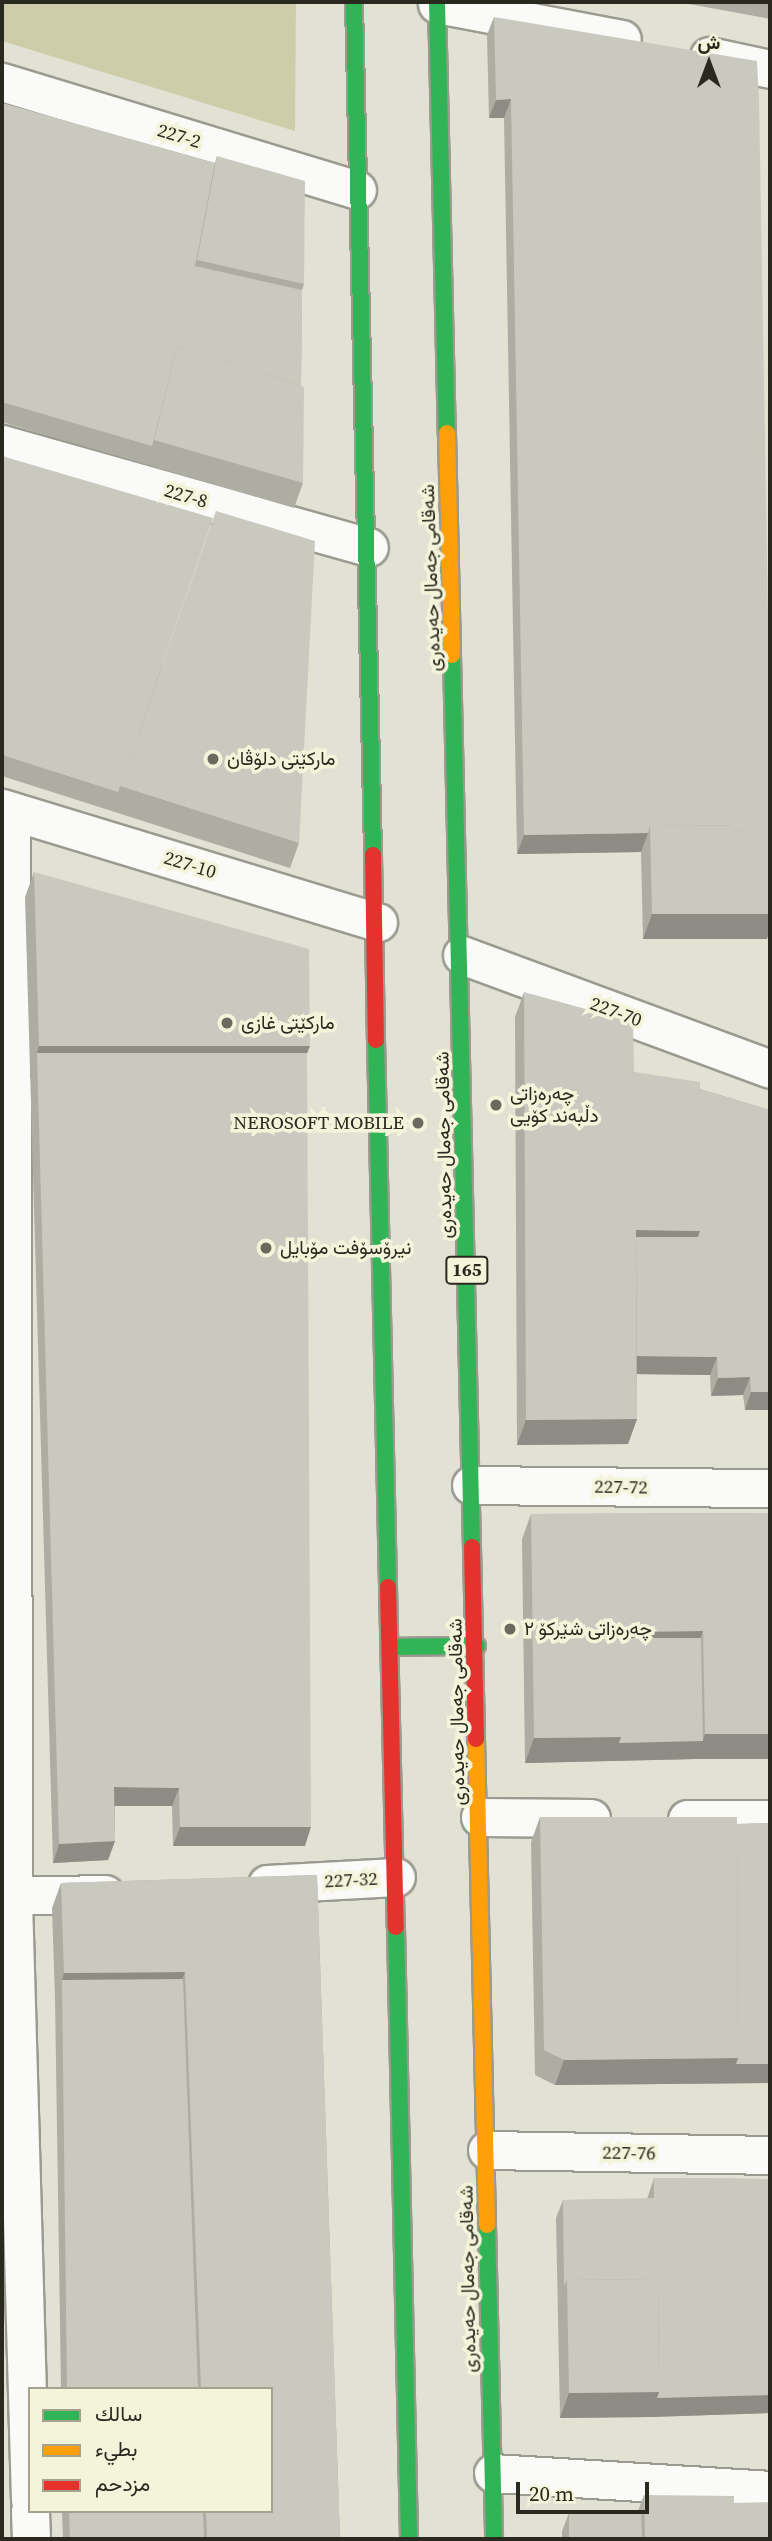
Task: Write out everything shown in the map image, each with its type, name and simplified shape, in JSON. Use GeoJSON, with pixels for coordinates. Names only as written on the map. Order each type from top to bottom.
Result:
{"type":"FeatureCollection","features":[{"type":"Feature","properties":{"kind":"main road"},"geometry":{"type":"LineString","coordinates":[[355,2],[357,190],[378,922],[409,2539]]}},
{"type":"Feature","properties":{"kind":"main road","name":"شەقامی جەمال حەیدەری"},"geometry":{"type":"LineString","coordinates":[[437,3],[462,956],[494,2539]]}},
{"type":"Feature","properties":{"kind":"main road"},"geometry":{"type":"LineString","coordinates":[[392,1647],[477,1646]]}},
{"type":"Feature","properties":{"kind":"street"},"geometry":{"type":"LineString","coordinates":[[437,3],[770,68]]}},
{"type":"Feature","properties":{"kind":"street","name":"227-2"},"geometry":{"type":"LineString","coordinates":[[2,82],[357,190]]}},
{"type":"Feature","properties":{"kind":"street","name":"227-8"},"geometry":{"type":"LineString","coordinates":[[2,444],[369,547]]}},
{"type":"Feature","properties":{"kind":"street"},"geometry":{"type":"LineString","coordinates":[[6,810],[7,1897],[28,2448]]}},
{"type":"Feature","properties":{"kind":"street","name":"227-10"},"geometry":{"type":"LineString","coordinates":[[6,810],[378,922]]}},
{"type":"Feature","properties":{"kind":"street","name":"227-70"},"geometry":{"type":"LineString","coordinates":[[462,956],[770,1069]]}},
{"type":"Feature","properties":{"kind":"street","name":"227-72"},"geometry":{"type":"LineString","coordinates":[[471,1485],[770,1488]]}},
{"type":"Feature","properties":{"kind":"street"},"geometry":{"type":"LineString","coordinates":[[480,1817],[770,1819]]}},
{"type":"Feature","properties":{"kind":"street","name":"227-32"},"geometry":{"type":"LineString","coordinates":[[232,1886],[396,1877]]}},
{"type":"Feature","properties":{"kind":"street"},"geometry":{"type":"LineString","coordinates":[[7,1897],[136,1892]]}},
{"type":"Feature","properties":{"kind":"street","name":"227-76"},"geometry":{"type":"LineString","coordinates":[[487,2150],[770,2155]]}},
{"type":"Feature","properties":{"kind":"street"},"geometry":{"type":"LineString","coordinates":[[493,2473],[770,2490]]}},
{"type":"Feature","properties":{"kind":"street"},"geometry":{"type":"LineString","coordinates":[[30,2513],[31,2539]]}},
{"type":"Feature","properties":{"kind":"green space"},"geometry":{"type":"Polygon","coordinates":[[[2,2],[296,2],[295,131],[2,41],[2,2]]]}},
{"type":"Feature","properties":{"kind":"building"},"geometry":{"type":"Polygon","coordinates":[[[494,17],[757,61],[770,825],[650,826],[648,833],[524,835],[511,99],[496,100],[494,17]]]}},
{"type":"Feature","properties":{"kind":"building"},"geometry":{"type":"Polygon","coordinates":[[[2,103],[215,163],[195,266],[302,290],[301,386],[177,346],[152,446],[2,402],[2,103]]]}},
{"type":"Feature","properties":{"kind":"building"},"geometry":{"type":"Polygon","coordinates":[[[217,156],[305,181],[304,284],[197,260],[217,156]]]}},
{"type":"Feature","properties":{"kind":"building"},"geometry":{"type":"Polygon","coordinates":[[[177,346],[304,387],[303,483],[154,440],[177,346]]]}},
{"type":"Feature","properties":{"kind":"building"},"geometry":{"type":"Polygon","coordinates":[[[2,456],[213,518],[118,792],[2,755],[2,456]]]}},
{"type":"Feature","properties":{"kind":"building"},"geometry":{"type":"Polygon","coordinates":[[[216,511],[315,541],[299,843],[120,786],[216,511]]]}},
{"type":"Feature","properties":{"kind":"building"},"geometry":{"type":"Polygon","coordinates":[[[770,825],[770,914],[652,914],[650,826],[770,825]]]}},
{"type":"Feature","properties":{"kind":"building"},"geometry":{"type":"Polygon","coordinates":[[[34,872],[309,949],[310,1046],[39,1046],[34,872]]]}},
{"type":"Feature","properties":{"kind":"building"},"geometry":{"type":"Polygon","coordinates":[[[524,992],[633,1022],[634,1072],[700,1082],[700,1231],[636,1230],[637,1419],[526,1420],[524,992]]]}},
{"type":"Feature","properties":{"kind":"building"},"geometry":{"type":"Polygon","coordinates":[[[37,1053],[307,1053],[311,1827],[180,1827],[179,1788],[114,1787],[115,1841],[59,1844],[37,1053]]]}},
{"type":"Feature","properties":{"kind":"building"},"geometry":{"type":"Polygon","coordinates":[[[700,1089],[770,1110],[770,1392],[751,1392],[750,1377],[718,1378],[717,1357],[637,1356],[636,1237],[698,1237],[700,1231],[700,1089]]]}},
{"type":"Feature","properties":{"kind":"building"},"geometry":{"type":"Polygon","coordinates":[[[770,1513],[770,1734],[705,1734],[703,1631],[621,1632],[621,1737],[534,1738],[531,1514],[770,1513]]]}},
{"type":"Feature","properties":{"kind":"building"},"geometry":{"type":"Polygon","coordinates":[[[621,1638],[701,1638],[703,1741],[619,1743],[621,1638]]]}},
{"type":"Feature","properties":{"kind":"building"},"geometry":{"type":"Polygon","coordinates":[[[540,1817],[737,1817],[738,2058],[564,2060],[544,2050],[540,1817]]]}},
{"type":"Feature","properties":{"kind":"building"},"geometry":{"type":"Polygon","coordinates":[[[770,1823],[770,2064],[736,2064],[737,1824],[770,1823]]]}},
{"type":"Feature","properties":{"kind":"building"},"geometry":{"type":"Polygon","coordinates":[[[317,1875],[340,2539],[207,2539],[206,2513],[273,2513],[273,2387],[201,2387],[185,1972],[64,1973],[61,1883],[317,1875]]]}},
{"type":"Feature","properties":{"kind":"building"},"geometry":{"type":"Polygon","coordinates":[[[183,1979],[198,2387],[67,2387],[62,1980],[183,1979]]]}},
{"type":"Feature","properties":{"kind":"building"},"geometry":{"type":"Polygon","coordinates":[[[654,2178],[770,2179],[770,2395],[657,2398],[658,2279],[567,2280],[564,2286],[563,2200],[654,2198],[654,2178]]]}},
{"type":"Feature","properties":{"kind":"building"},"geometry":{"type":"Polygon","coordinates":[[[658,2279],[659,2392],[569,2393],[567,2280],[658,2279]]]}},
{"type":"Feature","properties":{"kind":"building"},"geometry":{"type":"Polygon","coordinates":[[[644,2495],[734,2496],[734,2539],[645,2539],[644,2495]]]}},
{"type":"Feature","properties":{"kind":"building"},"geometry":{"type":"Polygon","coordinates":[[[770,2502],[770,2539],[734,2539],[734,2503],[770,2502]]]}},
{"type":"Feature","properties":{"kind":"building"},"geometry":{"type":"Polygon","coordinates":[[[641,2511],[642,2539],[569,2539],[569,2513],[641,2511]]]}},
{"type":"Feature","properties":{"kind":"building"},"geometry":{"type":"Polygon","coordinates":[[[69,2513],[203,2513],[204,2539],[70,2539],[69,2513]]]}},
{"type":"Feature","properties":{"kind":"traffic: fast"},"geometry":{"type":"LineString","coordinates":[[354,2],[373,855]]}},
{"type":"Feature","properties":{"kind":"traffic: fast"},"geometry":{"type":"LineString","coordinates":[[437,2],[447,433]]}},
{"type":"Feature","properties":{"kind":"traffic: fast"},"geometry":{"type":"LineString","coordinates":[[452,655],[472,1547]]}},
{"type":"Feature","properties":{"kind":"traffic: fast"},"geometry":{"type":"LineString","coordinates":[[376,1040],[388,1587]]}},
{"type":"Feature","properties":{"kind":"traffic: fast"},"geometry":{"type":"LineString","coordinates":[[392,1647],[477,1646]]}},
{"type":"Feature","properties":{"kind":"traffic: fast"},"geometry":{"type":"LineString","coordinates":[[396,1927],[409,2539]]}},
{"type":"Feature","properties":{"kind":"traffic: fast"},"geometry":{"type":"LineString","coordinates":[[487,2225],[494,2539]]}},
{"type":"Feature","properties":{"kind":"traffic: slow"},"geometry":{"type":"LineString","coordinates":[[447,433],[452,655]]}},
{"type":"Feature","properties":{"kind":"traffic: slow"},"geometry":{"type":"LineString","coordinates":[[476,1739],[487,2225]]}},
{"type":"Feature","properties":{"kind":"traffic: jam"},"geometry":{"type":"LineString","coordinates":[[373,855],[376,1040]]}},
{"type":"Feature","properties":{"kind":"traffic: jam"},"geometry":{"type":"LineString","coordinates":[[472,1547],[476,1739]]}},
{"type":"Feature","properties":{"kind":"traffic: jam"},"geometry":{"type":"LineString","coordinates":[[388,1587],[396,1927]]}},
{"type":"Feature","properties":{"kind":"place","name":"ماركێتی دلۆڤان"},"geometry":{"type":"Point","coordinates":[213,759]}},
{"type":"Feature","properties":{"kind":"place","name":"ماركێتی غازی"},"geometry":{"type":"Point","coordinates":[227,1023]}},
{"type":"Feature","properties":{"kind":"place","name":"چەرەزاتی دڵبەند کۆیی"},"geometry":{"type":"Point","coordinates":[496,1105]}},
{"type":"Feature","properties":{"kind":"place","name":"NEROSOFT MOBILE"},"geometry":{"type":"Point","coordinates":[418,1123]}},
{"type":"Feature","properties":{"kind":"place","name":"نیرۆسۆفت مۆبایل"},"geometry":{"type":"Point","coordinates":[266,1248]}},
{"type":"Feature","properties":{"kind":"place","name":"چەرەزاتی شێرکۆ ٢"},"geometry":{"type":"Point","coordinates":[510,1629]}}]}
